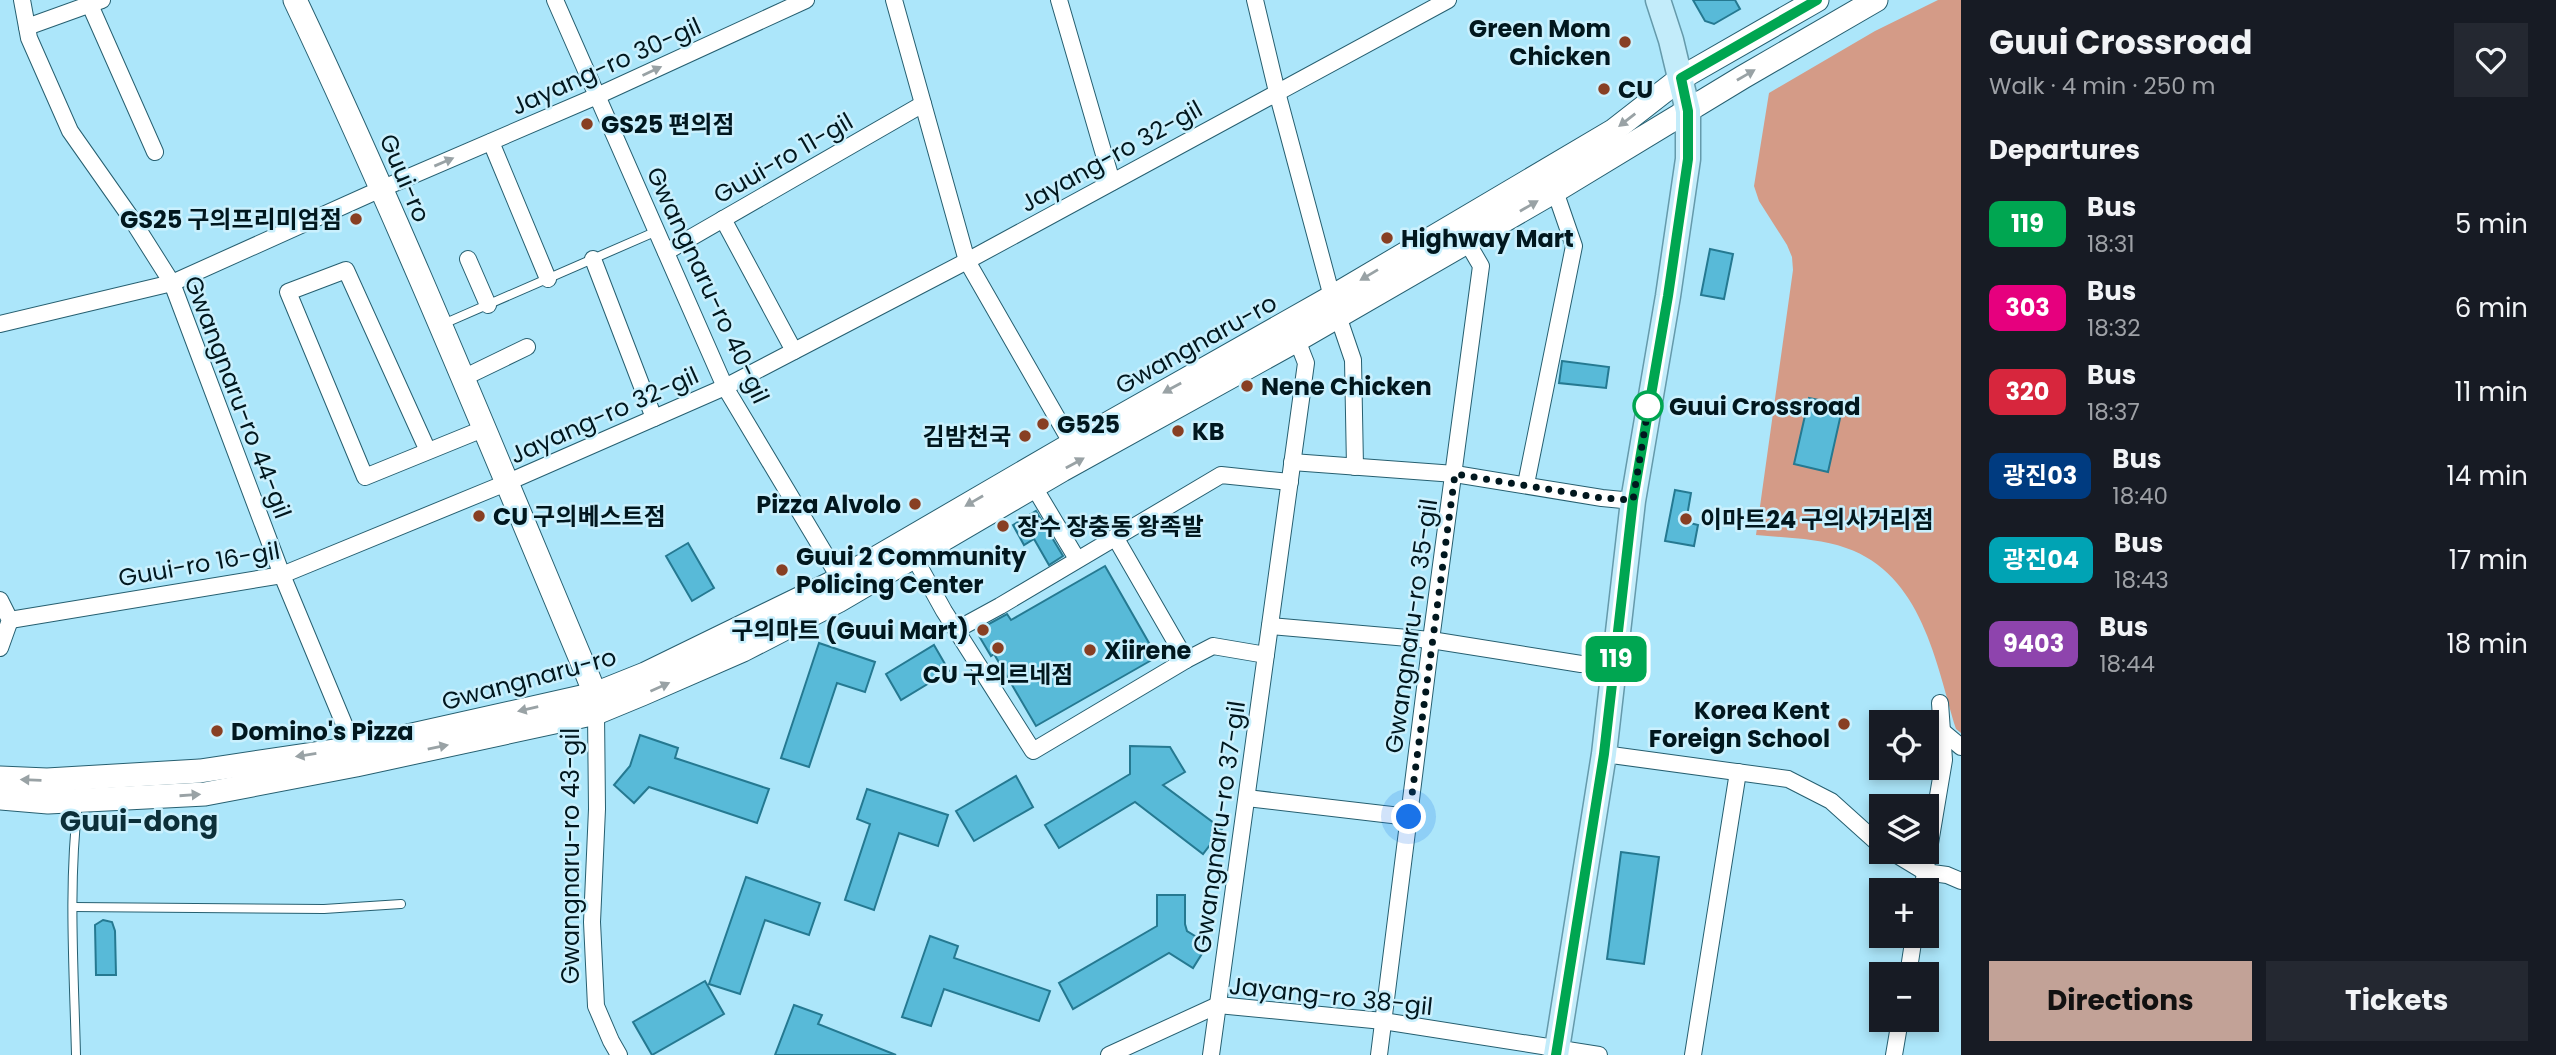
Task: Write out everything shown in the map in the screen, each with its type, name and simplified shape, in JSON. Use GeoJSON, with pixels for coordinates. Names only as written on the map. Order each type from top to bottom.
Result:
{"type":"FeatureCollection","features":[{"type":"Feature","properties":{"kind":"main road","name":"Guui-ro"},"geometry":{"type":"LineString","coordinates":[[295,0],[352,120],[596,703]]}},
{"type":"Feature","properties":{"kind":"main road"},"geometry":{"type":"LineString","coordinates":[[1556,1051],[1604,754],[1633,500],[1688,159],[1688,111],[1658,0]]}},
{"type":"Feature","properties":{"kind":"main road","name":"Gwangnaru-ro"},"geometry":{"type":"LineString","coordinates":[[0,778],[47,780],[79,790],[138,799],[217,792],[331,770],[596,703],[743,650],[838,601],[1034,487],[1297,340],[1335,307],[1613,131],[1681,78],[1817,0]]}},
{"type":"Feature","properties":{"kind":"main road","name":"Gwangnaru-ro"},"geometry":{"type":"LineString","coordinates":[[0,798],[48,802],[79,790],[354,748],[596,703],[657,669],[840,579],[1072,444],[1335,307],[1467,242],[1876,0]]}},
{"type":"Feature","properties":{"kind":"street","name":"Gwangnaru-ro 44-gil"},"geometry":{"type":"LineString","coordinates":[[22,0],[29,38],[70,131],[129,215],[172,284],[282,575],[354,748]]}},
{"type":"Feature","properties":{"kind":"street","name":"Gwangnaru-ro 40-gil"},"geometry":{"type":"LineString","coordinates":[[555,0],[725,387],[840,579]]}},
{"type":"Feature","properties":{"kind":"street","name":"Jayang-ro 30-gil"},"geometry":{"type":"LineString","coordinates":[[0,324],[172,284],[381,189],[597,96],[774,7],[806,0]]}},
{"type":"Feature","properties":{"kind":"street"},"geometry":{"type":"LineString","coordinates":[[894,0],[967,261],[1072,444]]}},
{"type":"Feature","properties":{"kind":"street"},"geometry":{"type":"LineString","coordinates":[[1059,0],[1112,182]]}},
{"type":"Feature","properties":{"kind":"street"},"geometry":{"type":"LineString","coordinates":[[1255,0],[1335,307],[1353,360],[1354,467]]}},
{"type":"Feature","properties":{"kind":"street","name":"Jayang-ro 32-gil"},"geometry":{"type":"LineString","coordinates":[[506,483],[725,387],[967,261],[1448,0]]}},
{"type":"Feature","properties":{"kind":"street"},"geometry":{"type":"LineString","coordinates":[[27,27],[96,2],[155,152]]}},
{"type":"Feature","properties":{"kind":"street","name":"Guui-ro 11-gil"},"geometry":{"type":"LineString","coordinates":[[666,252],[923,104]]}},
{"type":"Feature","properties":{"kind":"street","name":"Jayang-ro 30-gil"},"geometry":{"type":"LineString","coordinates":[[491,142],[548,279]]}},
{"type":"Feature","properties":{"kind":"street"},"geometry":{"type":"LineString","coordinates":[[1526,484],[1574,246],[1555,191]]}},
{"type":"Feature","properties":{"kind":"street"},"geometry":{"type":"LineString","coordinates":[[723,219],[794,351]]}},
{"type":"Feature","properties":{"kind":"street","name":"Gwangnaru-ro 35-gil"},"geometry":{"type":"LineString","coordinates":[[1379,1055],[1481,266],[1467,242]]}},
{"type":"Feature","properties":{"kind":"street"},"geometry":{"type":"LineString","coordinates":[[468,259],[488,305]]}},
{"type":"Feature","properties":{"kind":"street"},"geometry":{"type":"LineString","coordinates":[[593,259],[654,418]]}},
{"type":"Feature","properties":{"kind":"street"},"geometry":{"type":"LineString","coordinates":[[428,451],[346,270],[288,292],[365,477],[483,429]]}},
{"type":"Feature","properties":{"kind":"street","name":"Gwangnaru-ro 37-gil"},"geometry":{"type":"LineString","coordinates":[[1211,1055],[1306,363],[1297,340]]}},
{"type":"Feature","properties":{"kind":"street"},"geometry":{"type":"LineString","coordinates":[[461,379],[527,347]]}},
{"type":"Feature","properties":{"kind":"street"},"geometry":{"type":"LineString","coordinates":[[1292,462],[1455,474],[1602,498],[1633,500]]}},
{"type":"Feature","properties":{"kind":"street"},"geometry":{"type":"LineString","coordinates":[[956,629],[1000,606],[1221,475],[1290,482]]}},
{"type":"Feature","properties":{"kind":"street","name":"Guui-ro 16-gil"},"geometry":{"type":"LineString","coordinates":[[4,610],[282,575],[506,483]]}},
{"type":"Feature","properties":{"kind":"street"},"geometry":{"type":"LineString","coordinates":[[1034,487],[1077,559]]}},
{"type":"Feature","properties":{"kind":"street"},"geometry":{"type":"LineString","coordinates":[[1115,537],[1186,660]]}},
{"type":"Feature","properties":{"kind":"street"},"geometry":{"type":"LineString","coordinates":[[914,557],[1033,751],[1213,646],[1266,655]]}},
{"type":"Feature","properties":{"kind":"street"},"geometry":{"type":"LineString","coordinates":[[0,648],[4,610]]}},
{"type":"Feature","properties":{"kind":"street"},"geometry":{"type":"LineString","coordinates":[[1270,626],[1431,640],[1581,664],[1616,665]]}},
{"type":"Feature","properties":{"kind":"street","name":"Gwangnaru-ro 43-gil"},"geometry":{"type":"LineString","coordinates":[[596,703],[597,809],[592,922],[596,1006],[619,1055]]}},
{"type":"Feature","properties":{"kind":"street"},"geometry":{"type":"LineString","coordinates":[[1924,878],[1944,760],[1940,703]]}},
{"type":"Feature","properties":{"kind":"street"},"geometry":{"type":"LineString","coordinates":[[1942,732],[1961,747]]}},
{"type":"Feature","properties":{"kind":"street"},"geometry":{"type":"LineString","coordinates":[[1604,754],[1788,779],[1830,802],[1869,836]]}},
{"type":"Feature","properties":{"kind":"street"},"geometry":{"type":"LineString","coordinates":[[1693,1055],[1738,772]]}},
{"type":"Feature","properties":{"kind":"street"},"geometry":{"type":"LineString","coordinates":[[1247,798],[1409,817]]}},
{"type":"Feature","properties":{"kind":"street"},"geometry":{"type":"LineString","coordinates":[[1912,864],[1925,872],[1947,875],[1961,881]]}},
{"type":"Feature","properties":{"kind":"street","name":"Jayang-ro 38-gil"},"geometry":{"type":"LineString","coordinates":[[1109,1055],[1218,1005],[1383,1021],[1556,1051],[1599,1055]]}},
{"type":"Feature","properties":{"kind":"street"},"geometry":{"type":"LineString","coordinates":[[1894,1055],[1898,1032]]}},
{"type":"Feature","properties":{"kind":"lane"},"geometry":{"type":"LineString","coordinates":[[439,326],[657,231]]}},
{"type":"Feature","properties":{"kind":"lane"},"geometry":{"type":"LineString","coordinates":[[76,1055],[73,906],[79,790]]}},
{"type":"Feature","properties":{"kind":"lane"},"geometry":{"type":"LineString","coordinates":[[73,906],[311,909],[401,904]]}},
{"type":"Feature","properties":{"kind":"shaded area"},"geometry":{"type":"Polygon","coordinates":[[[1938,0],[1961,0],[1961,733],[1956,729],[1922,624],[1909,599],[1892,578],[1872,561],[1846,548],[1813,540],[1756,535],[1793,270],[1787,245],[1759,201],[1754,186],[1769,93],[1875,31],[1938,0]]]}},
{"type":"Feature","properties":{"kind":"building"},"geometry":{"type":"Polygon","coordinates":[[[1693,0],[1735,0],[1740,9],[1714,24],[1705,21],[1693,0]]]}},
{"type":"Feature","properties":{"kind":"building"},"geometry":{"type":"Polygon","coordinates":[[[1710,249],[1733,254],[1724,299],[1701,295],[1710,249]]]}},
{"type":"Feature","properties":{"kind":"building"},"geometry":{"type":"Polygon","coordinates":[[[1562,361],[1609,367],[1606,388],[1559,383],[1562,361]]]}},
{"type":"Feature","properties":{"kind":"building"},"geometry":{"type":"Polygon","coordinates":[[[1809,398],[1843,405],[1828,472],[1794,464],[1809,398]]]}},
{"type":"Feature","properties":{"kind":"building"},"geometry":{"type":"Polygon","coordinates":[[[1675,490],[1691,493],[1686,522],[1698,525],[1694,546],[1665,541],[1675,490]]]}},
{"type":"Feature","properties":{"kind":"building"},"geometry":{"type":"Polygon","coordinates":[[[1036,511],[1063,556],[1049,565],[1034,539],[1024,545],[1013,525],[1036,511]]]}},
{"type":"Feature","properties":{"kind":"building"},"geometry":{"type":"Polygon","coordinates":[[[688,543],[714,588],[692,601],[666,556],[688,543]]]}},
{"type":"Feature","properties":{"kind":"building","name":"Xiirene"},"geometry":{"type":"Polygon","coordinates":[[[1105,566],[1157,657],[1036,726],[994,654],[991,656],[976,631],[1007,614],[1011,620],[1105,566]]]}},
{"type":"Feature","properties":{"kind":"building"},"geometry":{"type":"Polygon","coordinates":[[[819,643],[875,662],[865,692],[837,683],[809,767],[781,758],[819,643]]]}},
{"type":"Feature","properties":{"kind":"building"},"geometry":{"type":"Polygon","coordinates":[[[934,645],[949,671],[901,700],[886,674],[934,645]]]}},
{"type":"Feature","properties":{"kind":"building"},"geometry":{"type":"Polygon","coordinates":[[[640,735],[678,748],[675,758],[769,789],[757,823],[649,787],[634,803],[614,785],[630,766],[640,735]]]}},
{"type":"Feature","properties":{"kind":"building"},"geometry":{"type":"Polygon","coordinates":[[[1130,746],[1170,747],[1185,772],[1163,785],[1222,829],[1203,854],[1135,802],[1059,848],[1045,825],[1130,774],[1130,746]]]}},
{"type":"Feature","properties":{"kind":"building"},"geometry":{"type":"Polygon","coordinates":[[[1016,776],[1033,807],[974,841],[956,811],[1016,776]]]}},
{"type":"Feature","properties":{"kind":"building"},"geometry":{"type":"Polygon","coordinates":[[[867,789],[948,815],[938,846],[899,833],[874,910],[845,900],[870,824],[857,819],[867,789]]]}},
{"type":"Feature","properties":{"kind":"building"},"geometry":{"type":"Polygon","coordinates":[[[1621,852],[1659,857],[1644,964],[1607,959],[1621,852]]]}},
{"type":"Feature","properties":{"kind":"building"},"geometry":{"type":"Polygon","coordinates":[[[746,877],[820,903],[809,935],[765,920],[740,994],[709,984],[746,877]]]}},
{"type":"Feature","properties":{"kind":"building"},"geometry":{"type":"Polygon","coordinates":[[[1157,895],[1185,895],[1187,931],[1208,944],[1193,968],[1169,953],[1073,1009],[1059,983],[1157,926],[1157,895]]]}},
{"type":"Feature","properties":{"kind":"building"},"geometry":{"type":"Polygon","coordinates":[[[103,920],[112,922],[115,931],[116,975],[96,975],[95,925],[103,920]]]}},
{"type":"Feature","properties":{"kind":"building"},"geometry":{"type":"Polygon","coordinates":[[[930,936],[958,946],[954,958],[1050,991],[1039,1021],[944,989],[931,1026],[902,1017],[930,936]]]}},
{"type":"Feature","properties":{"kind":"building"},"geometry":{"type":"Polygon","coordinates":[[[705,981],[724,1014],[652,1055],[633,1022],[705,981]]]}},
{"type":"Feature","properties":{"kind":"building"},"geometry":{"type":"Polygon","coordinates":[[[794,1005],[822,1015],[818,1024],[896,1055],[775,1055],[794,1005]]]}},
{"type":"Feature","properties":{"kind":"bus line","name":"119"},"geometry":{"type":"LineString","coordinates":[[1556,1055],[1604,754],[1633,500],[1688,159],[1688,111],[1681,78],[1817,0]]}},
{"type":"Feature","properties":{"kind":"place","name":"Green Mom Chicken"},"geometry":{"type":"Point","coordinates":[1625,42]}},
{"type":"Feature","properties":{"kind":"place","name":"CU"},"geometry":{"type":"Point","coordinates":[1604,89]}},
{"type":"Feature","properties":{"kind":"place","name":"GS25 편의점"},"geometry":{"type":"Point","coordinates":[587,124]}},
{"type":"Feature","properties":{"kind":"place","name":"GS25 구의프리미엄점"},"geometry":{"type":"Point","coordinates":[356,219]}},
{"type":"Feature","properties":{"kind":"place","name":"Highway Mart"},"geometry":{"type":"Point","coordinates":[1387,238]}},
{"type":"Feature","properties":{"kind":"place","name":"Nene Chicken"},"geometry":{"type":"Point","coordinates":[1247,386]}},
{"type":"Feature","properties":{"kind":"place","name":"Guui Crossroad"},"geometry":{"type":"Point","coordinates":[1648,406]}},
{"type":"Feature","properties":{"kind":"place","name":"G525"},"geometry":{"type":"Point","coordinates":[1043,424]}},
{"type":"Feature","properties":{"kind":"place","name":"KB"},"geometry":{"type":"Point","coordinates":[1178,431]}},
{"type":"Feature","properties":{"kind":"place","name":"김밤천국"},"geometry":{"type":"Point","coordinates":[1025,436]}},
{"type":"Feature","properties":{"kind":"place","name":"Pizza Alvolo"},"geometry":{"type":"Point","coordinates":[915,504]}},
{"type":"Feature","properties":{"kind":"place","name":"CU 구의베스트점"},"geometry":{"type":"Point","coordinates":[479,516]}},
{"type":"Feature","properties":{"kind":"place","name":"이마트24 구의사거리점"},"geometry":{"type":"Point","coordinates":[1686,519]}},
{"type":"Feature","properties":{"kind":"place","name":"장수 장충동 왕족발"},"geometry":{"type":"Point","coordinates":[1003,526]}},
{"type":"Feature","properties":{"kind":"place","name":"Guui 2 Community Policing Center"},"geometry":{"type":"Point","coordinates":[782,570]}},
{"type":"Feature","properties":{"kind":"place","name":"구의마트 (Guui Mart)"},"geometry":{"type":"Point","coordinates":[983,630]}},
{"type":"Feature","properties":{"kind":"place","name":"CU 구의르네점"},"geometry":{"type":"Point","coordinates":[998,648]}},
{"type":"Feature","properties":{"kind":"place","name":"Xiirene"},"geometry":{"type":"Point","coordinates":[1090,650]}},
{"type":"Feature","properties":{"kind":"place","name":"Korea Kent Foreign School"},"geometry":{"type":"Point","coordinates":[1844,724]}},
{"type":"Feature","properties":{"kind":"place","name":"Domino's Pizza"},"geometry":{"type":"Point","coordinates":[217,731]}},
{"type":"Feature","properties":{"kind":"district","name":"Guui-dong"},"geometry":{"type":"Point","coordinates":[139,821]}},
{"type":"Feature","properties":{"kind":"route"},"geometry":{"type":"LineString","coordinates":[[1409,817],[1455,474],[1602,498],[1633,500],[1650,397],[1648,406]]}}]}
